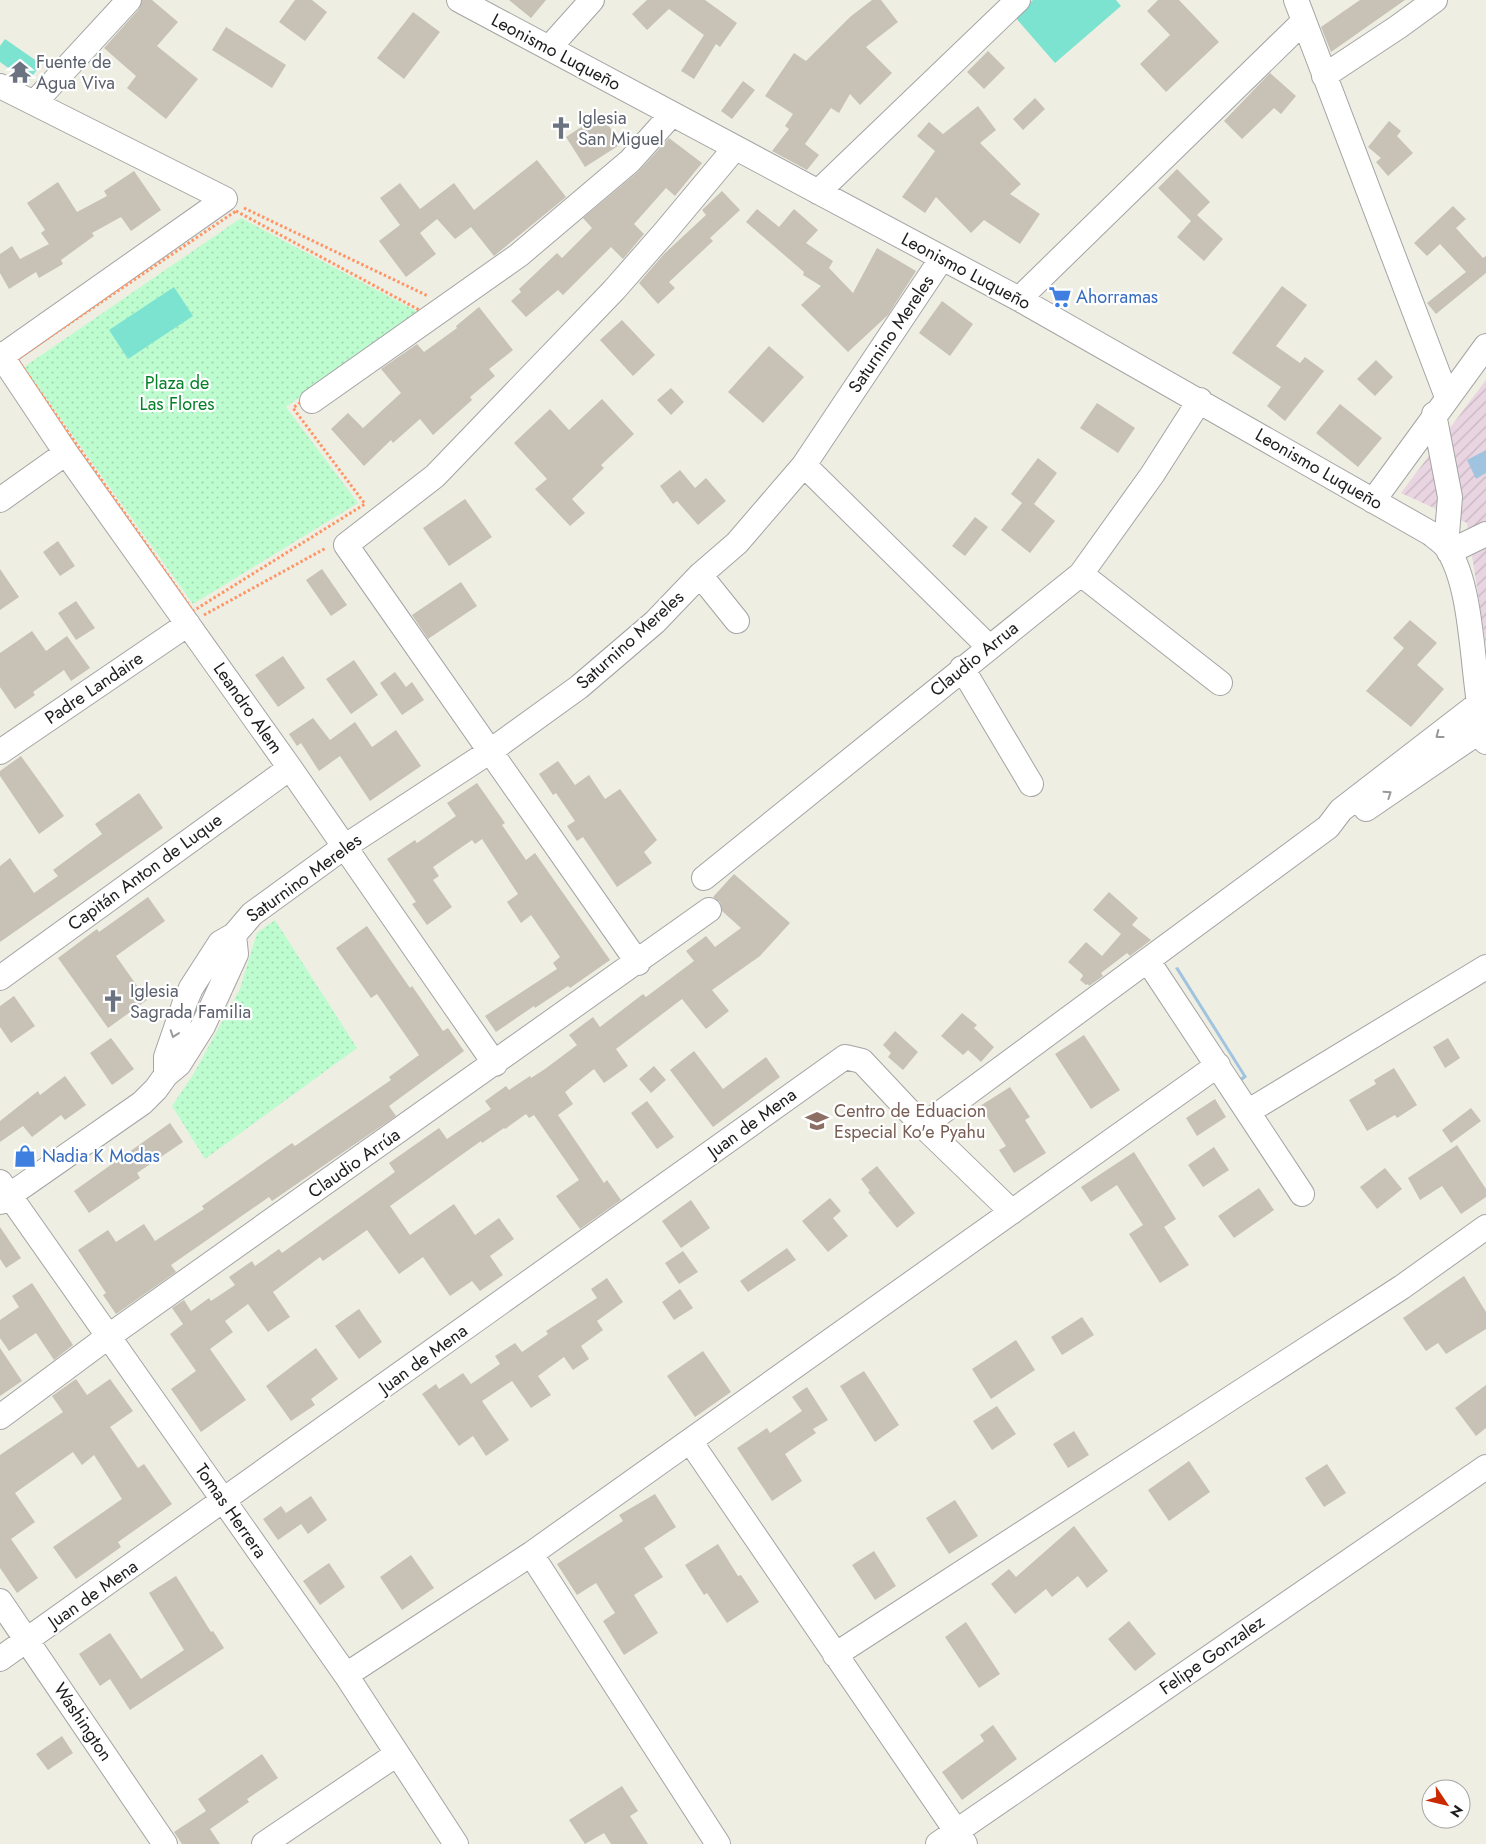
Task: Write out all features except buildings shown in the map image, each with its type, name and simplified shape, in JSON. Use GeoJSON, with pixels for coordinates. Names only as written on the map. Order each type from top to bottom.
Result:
{"type":"FeatureCollection","features":[{"type":"Feature","properties":{"kind":"street"},"geometry":{"type":"LineString","coordinates":[[35,102],[129,0]]}},
{"type":"Feature","properties":{"kind":"street","name":"Leonismo Luqueño"},"geometry":{"type":"LineString","coordinates":[[459,0],[1019,299],[1200,400],[1430,533],[1447,549],[1457,566],[1464,594],[1477,705],[1484,736]]}},
{"type":"Feature","properties":{"kind":"street"},"geometry":{"type":"LineString","coordinates":[[549,48],[592,0]]}},
{"type":"Feature","properties":{"kind":"street"},"geometry":{"type":"LineString","coordinates":[[818,192],[1018,0]]}},
{"type":"Feature","properties":{"kind":"street"},"geometry":{"type":"LineString","coordinates":[[1324,76],[1435,0]]}},
{"type":"Feature","properties":{"kind":"street"},"geometry":{"type":"LineString","coordinates":[[1019,299],[1299,11],[1324,76],[1440,406],[1450,497],[1447,549],[1486,534]]}},
{"type":"Feature","properties":{"kind":"street"},"geometry":{"type":"LineString","coordinates":[[0,86],[225,199],[6,356]]}},
{"type":"Feature","properties":{"kind":"street"},"geometry":{"type":"LineString","coordinates":[[312,402],[519,255],[572,212],[630,160],[672,114]]}},
{"type":"Feature","properties":{"kind":"street"},"geometry":{"type":"LineString","coordinates":[[638,963],[346,545],[399,505],[448,462],[614,290],[735,148]]}},
{"type":"Feature","properties":{"kind":"street","name":"Saturnino Mereles"},"geometry":{"type":"LineString","coordinates":[[3,1193],[142,1102],[156,1089],[166,1074],[179,1064],[214,1005],[236,954],[234,935],[252,914],[344,847],[489,752],[579,687],[655,622],[700,575],[737,543],[804,465],[942,258]]}},
{"type":"Feature","properties":{"kind":"street"},"geometry":{"type":"LineString","coordinates":[[1374,501],[1440,406],[1486,346]]}},
{"type":"Feature","properties":{"kind":"street","name":"Leandro Alem"},"geometry":{"type":"LineString","coordinates":[[6,356],[66,453],[290,768],[495,1064]]}},
{"type":"Feature","properties":{"kind":"street","name":"Claudio Arrua"},"geometry":{"type":"LineString","coordinates":[[704,878],[962,668],[1081,574],[1152,475],[1200,400]]}},
{"type":"Feature","properties":{"kind":"street"},"geometry":{"type":"LineString","coordinates":[[0,500],[66,453]]}},
{"type":"Feature","properties":{"kind":"street"},"geometry":{"type":"LineString","coordinates":[[804,465],[989,647]]}},
{"type":"Feature","properties":{"kind":"street"},"geometry":{"type":"LineString","coordinates":[[1081,574],[1220,683]]}},
{"type":"Feature","properties":{"kind":"street"},"geometry":{"type":"LineString","coordinates":[[700,575],[737,621]]}},
{"type":"Feature","properties":{"kind":"street","name":"Padre Landaire"},"geometry":{"type":"LineString","coordinates":[[0,752],[188,624]]}},
{"type":"Feature","properties":{"kind":"street"},"geometry":{"type":"LineString","coordinates":[[962,668],[1032,784]]}},
{"type":"Feature","properties":{"kind":"street"},"geometry":{"type":"LineString","coordinates":[[1012,1212],[923,1126],[1328,827],[1340,810],[1477,705]]}},
{"type":"Feature","properties":{"kind":"street"},"geometry":{"type":"LineString","coordinates":[[1328,827],[1347,822],[1484,736]]}},
{"type":"Feature","properties":{"kind":"street","name":"Capitán Anton de Luque"},"geometry":{"type":"LineString","coordinates":[[0,978],[290,768]]}},
{"type":"Feature","properties":{"kind":"street","name":"Claudio Arrúa"},"geometry":{"type":"LineString","coordinates":[[0,1416],[109,1336],[638,963],[709,910]]}},
{"type":"Feature","properties":{"kind":"street"},"geometry":{"type":"LineString","coordinates":[[1148,960],[1302,1194]]}},
{"type":"Feature","properties":{"kind":"street"},"geometry":{"type":"LineString","coordinates":[[1249,1111],[1486,966]]}},
{"type":"Feature","properties":{"kind":"street","name":"Juan de Mena"},"geometry":{"type":"LineString","coordinates":[[0,1659],[845,1057],[862,1061],[923,1126]]}},
{"type":"Feature","properties":{"kind":"street"},"geometry":{"type":"LineString","coordinates":[[346,1675],[531,1554],[1218,1065]]}},
{"type":"Feature","properties":{"kind":"street","name":"Tomas Herrera"},"geometry":{"type":"LineString","coordinates":[[3,1193],[109,1336],[346,1675],[456,1844]]}},
{"type":"Feature","properties":{"kind":"street"},"geometry":{"type":"LineString","coordinates":[[835,1655],[1402,1287],[1486,1227]]}},
{"type":"Feature","properties":{"kind":"street"},"geometry":{"type":"LineString","coordinates":[[690,1441],[835,1655],[953,1840]]}},
{"type":"Feature","properties":{"kind":"street","name":"Felipe Gonzalez"},"geometry":{"type":"LineString","coordinates":[[953,1840],[1486,1467]]}},
{"type":"Feature","properties":{"kind":"street"},"geometry":{"type":"LineString","coordinates":[[531,1554],[718,1844]]}},
{"type":"Feature","properties":{"kind":"street","name":"Washington"},"geometry":{"type":"LineString","coordinates":[[0,1601],[165,1844]]}},
{"type":"Feature","properties":{"kind":"street"},"geometry":{"type":"LineString","coordinates":[[264,1844],[397,1754]]}},
{"type":"Feature","properties":{"kind":"path"},"geometry":{"type":"LineString","coordinates":[[225,199],[449,306]]}},
{"type":"Feature","properties":{"kind":"path"},"geometry":{"type":"LineString","coordinates":[[236,211],[423,312],[293,408],[365,504],[192,611],[6,356],[236,211]]}},
{"type":"Feature","properties":{"kind":"path"},"geometry":{"type":"LineString","coordinates":[[188,624],[317,551],[333,546],[346,545]]}},
{"type":"Feature","properties":{"kind":"shaded area"},"geometry":{"type":"Polygon","coordinates":[[[1033,0],[1116,0],[1121,6],[1055,63],[1014,16],[1033,0]]]}},
{"type":"Feature","properties":{"kind":"shaded area"},"geometry":{"type":"Polygon","coordinates":[[[5,39],[41,64],[28,82],[0,62],[0,46],[5,39]]]}},
{"type":"Feature","properties":{"kind":"shaded area"},"geometry":{"type":"Polygon","coordinates":[[[174,287],[193,316],[128,359],[109,330],[174,287]]]}},
{"type":"Feature","properties":{"kind":"shaded area"},"geometry":{"type":"Polygon","coordinates":[[[1486,380],[1486,646],[1467,523],[1401,493],[1486,380]]]}},
{"type":"Feature","properties":{"kind":"shaded area"},"geometry":{"type":"Polygon","coordinates":[[[1486,450],[1486,473],[1476,479],[1467,460],[1486,450]]]}},
{"type":"Feature","properties":{"kind":"shaded area"},"geometry":{"type":"Polygon","coordinates":[[[1178,967],[1247,1077],[1239,1083],[1237,1080],[1243,1076],[1175,968],[1178,967]]]}},
{"type":"Feature","properties":{"kind":"green space","name":"Plaza de Las Flores"},"geometry":{"type":"Polygon","coordinates":[[[241,218],[418,312],[286,407],[358,503],[193,604],[24,367],[241,218]]]}},
{"type":"Feature","properties":{"kind":"green space"},"geometry":{"type":"Polygon","coordinates":[[[275,920],[357,1048],[205,1159],[172,1106],[193,1075],[240,989],[257,933],[275,920]]]}},
{"type":"Feature","properties":{"kind":"place","name":"Fuente de Agua Viva"},"geometry":{"type":"Point","coordinates":[20,72]}},
{"type":"Feature","properties":{"kind":"place","name":"Iglesia San Miguel"},"geometry":{"type":"Point","coordinates":[561,128]}},
{"type":"Feature","properties":{"kind":"place","name":"Ahorramas"},"geometry":{"type":"Point","coordinates":[1060,297]}},
{"type":"Feature","properties":{"kind":"place","name":"Iglesia Sagrada Familia"},"geometry":{"type":"Point","coordinates":[113,1001]}},
{"type":"Feature","properties":{"kind":"place","name":"Centro de Eduacion Especial Ko'e Pyahu"},"geometry":{"type":"Point","coordinates":[817,1121]}},
{"type":"Feature","properties":{"kind":"place","name":"Nadia K Modas"},"geometry":{"type":"Point","coordinates":[25,1156]}}]}
